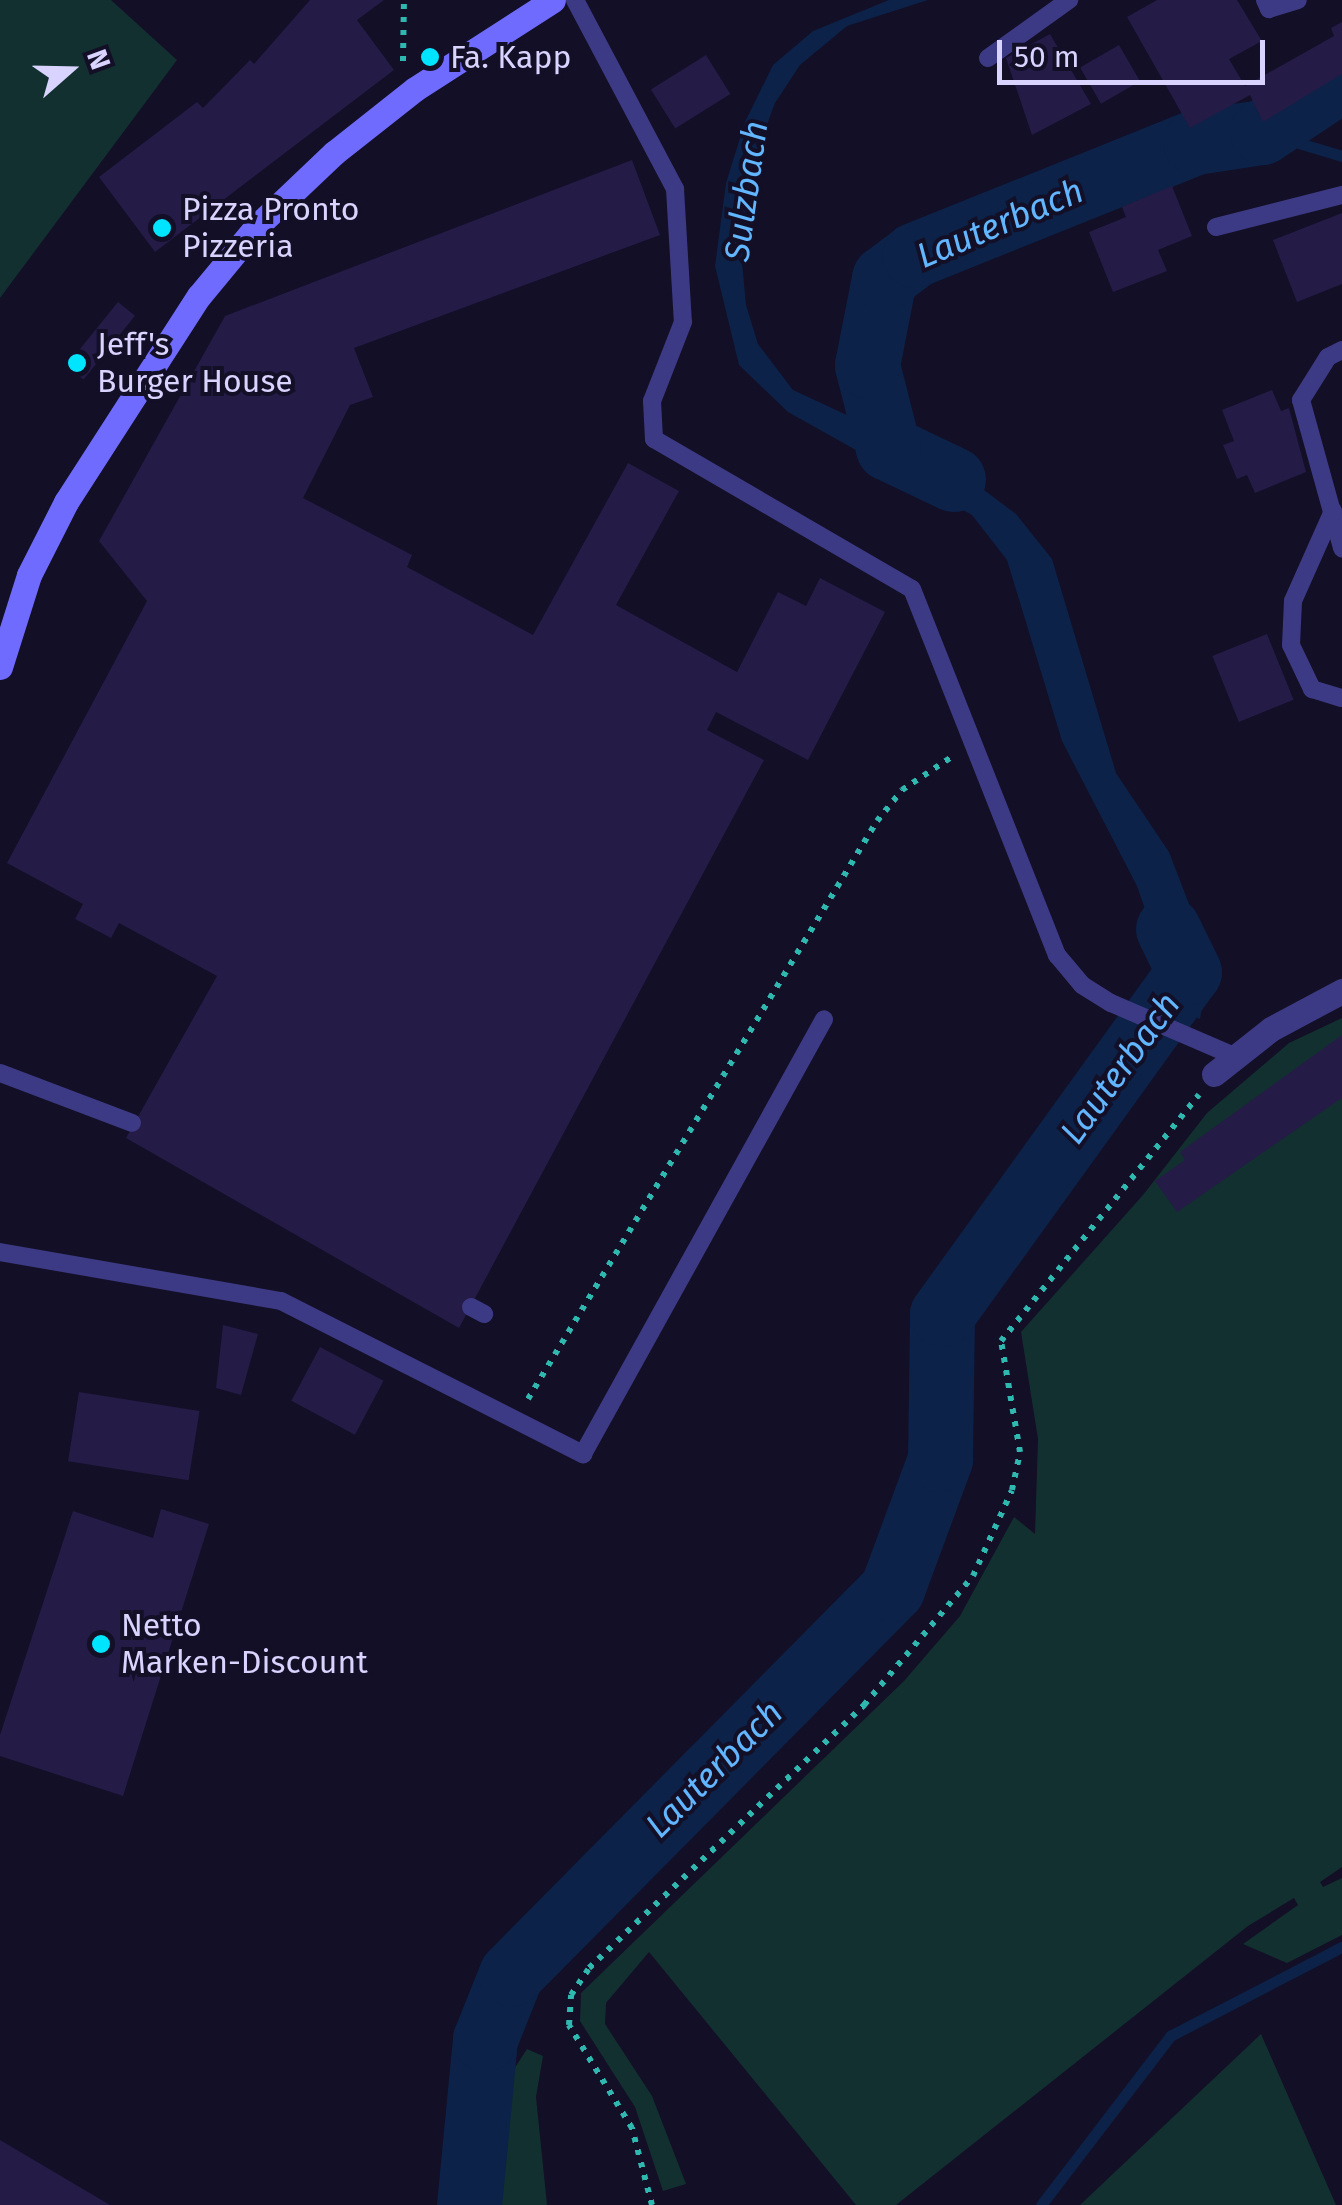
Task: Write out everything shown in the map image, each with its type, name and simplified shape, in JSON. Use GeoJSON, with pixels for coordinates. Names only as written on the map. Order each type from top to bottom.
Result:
{"type":"FeatureCollection","features":[{"type":"Feature","properties":{"kind":"street"},"geometry":{"type":"LineString","coordinates":[[0,667],[29,575],[66,502],[199,296],[292,191],[415,89],[553,0]]}},
{"type":"Feature","properties":{"kind":"street"},"geometry":{"type":"LineString","coordinates":[[1214,1074],[1234,1056],[1342,991]]}},
{"type":"Feature","properties":{"kind":"lane"},"geometry":{"type":"LineString","coordinates":[[574,0],[674,189],[682,322],[652,401],[654,439],[912,589],[1057,955],[1082,985],[1111,1003],[1234,1056]]}},
{"type":"Feature","properties":{"kind":"lane"},"geometry":{"type":"LineString","coordinates":[[988,58],[1069,0]]}},
{"type":"Feature","properties":{"kind":"lane"},"geometry":{"type":"LineString","coordinates":[[1265,0],[1269,9],[1298,0]]}},
{"type":"Feature","properties":{"kind":"lane"},"geometry":{"type":"LineString","coordinates":[[1216,227],[1342,194]]}},
{"type":"Feature","properties":{"kind":"lane"},"geometry":{"type":"LineString","coordinates":[[1342,350],[1328,358],[1301,400],[1342,548]]}},
{"type":"Feature","properties":{"kind":"lane"},"geometry":{"type":"LineString","coordinates":[[1332,511],[1293,601],[1291,645],[1312,690],[1342,698]]}},
{"type":"Feature","properties":{"kind":"lane"},"geometry":{"type":"LineString","coordinates":[[0,1252],[281,1301],[518,1417],[583,1454],[824,1019]]}},
{"type":"Feature","properties":{"kind":"lane"},"geometry":{"type":"LineString","coordinates":[[0,1073],[132,1123]]}},
{"type":"Feature","properties":{"kind":"path"},"geometry":{"type":"LineString","coordinates":[[404,0],[402,59],[415,89]]}},
{"type":"Feature","properties":{"kind":"path"},"geometry":{"type":"LineString","coordinates":[[518,1417],[877,821],[932,764],[973,748]]}},
{"type":"Feature","properties":{"kind":"path"},"geometry":{"type":"LineString","coordinates":[[652,2205],[632,2128],[569,2025],[570,1995],[589,1968],[864,1705],[973,1576],[1012,1490],[1020,1452],[1001,1341],[1214,1074]]}},
{"type":"Feature","properties":{"kind":"green space"},"geometry":{"type":"Polygon","coordinates":[[[0,0],[111,0],[177,60],[0,298],[0,0]]]}},
{"type":"Feature","properties":{"kind":"green space"},"geometry":{"type":"Polygon","coordinates":[[[1342,1018],[1342,1867],[1320,1882],[1323,1887],[1342,1878],[1342,1935],[1287,1963],[1243,1944],[1298,1905],[1294,1898],[1248,1926],[896,2205],[856,2205],[649,1952],[606,2003],[605,2024],[652,2096],[686,2184],[663,2191],[635,2107],[580,2021],[581,1993],[904,1681],[960,1616],[1014,1517],[1035,1534],[1038,1439],[1021,1332],[1143,1195],[1207,1113],[1289,1043],[1342,1018]]]}},
{"type":"Feature","properties":{"kind":"green space"},"geometry":{"type":"Polygon","coordinates":[[[1261,2034],[1336,2205],[1080,2205],[1261,2034]]]}},
{"type":"Feature","properties":{"kind":"green space"},"geometry":{"type":"Polygon","coordinates":[[[527,2049],[543,2056],[536,2097],[547,2205],[492,2205],[497,2095],[527,2049]]]}},
{"type":"Feature","properties":{"kind":"water","name":"Sulzbach"},"geometry":{"type":"Polygon","coordinates":[[[889,0],[928,0],[847,26],[800,65],[775,103],[751,168],[742,262],[746,305],[758,344],[793,390],[944,460],[1016,514],[1052,559],[1116,773],[1169,852],[1196,922],[1209,966],[1200,1019],[1158,1004],[1156,941],[1137,886],[1062,741],[1007,560],[972,515],[788,412],[739,365],[715,266],[726,183],[745,122],[773,65],[813,31],[889,0]]]}},
{"type":"Feature","properties":{"kind":"water"},"geometry":{"type":"Polygon","coordinates":[[[929,1394],[957,1402],[960,1463],[950,1513],[933,1535],[909,1499],[929,1394]]]}},
{"type":"Feature","properties":{"kind":"water"},"geometry":{"type":"Polygon","coordinates":[[[598,1908],[526,1986],[482,1987],[552,1913],[598,1908]]]}},
{"type":"Feature","properties":{"kind":"building"},"geometry":{"type":"Polygon","coordinates":[[[310,0],[384,0],[357,20],[394,70],[155,252],[99,177],[197,102],[203,108],[250,60],[254,64],[310,0]]]}},
{"type":"Feature","properties":{"kind":"building"},"geometry":{"type":"Polygon","coordinates":[[[1157,0],[1237,0],[1262,41],[1229,59],[1245,86],[1334,36],[1331,28],[1342,22],[1342,74],[1263,122],[1250,95],[1190,128],[1127,17],[1157,0]]]}},
{"type":"Feature","properties":{"kind":"building"},"geometry":{"type":"Polygon","coordinates":[[[1050,34],[1091,104],[1032,135],[1006,58],[1050,34]]]}},
{"type":"Feature","properties":{"kind":"building"},"geometry":{"type":"Polygon","coordinates":[[[1119,45],[1140,81],[1101,104],[1080,68],[1119,45]]]}},
{"type":"Feature","properties":{"kind":"building"},"geometry":{"type":"Polygon","coordinates":[[[706,55],[730,94],[675,128],[651,89],[706,55]]]}},
{"type":"Feature","properties":{"kind":"building"},"geometry":{"type":"Polygon","coordinates":[[[632,160],[660,235],[354,348],[373,397],[350,405],[303,498],[412,555],[407,567],[533,635],[628,463],[679,491],[616,605],[737,672],[778,592],[806,606],[820,578],[885,612],[808,760],[716,712],[707,730],[764,760],[459,1328],[126,1138],[217,976],[119,923],[111,938],[75,919],[83,904],[7,863],[147,601],[99,541],[225,316],[632,160]]]}},
{"type":"Feature","properties":{"kind":"building"},"geometry":{"type":"Polygon","coordinates":[[[1172,186],[1192,236],[1158,250],[1167,271],[1113,292],[1089,232],[1126,217],[1122,207],[1172,186]]]}},
{"type":"Feature","properties":{"kind":"building"},"geometry":{"type":"Polygon","coordinates":[[[1342,213],[1342,284],[1297,302],[1273,240],[1342,213]]]}},
{"type":"Feature","properties":{"kind":"building"},"geometry":{"type":"Polygon","coordinates":[[[118,302],[135,316],[83,380],[66,366],[118,302]]]}},
{"type":"Feature","properties":{"kind":"building"},"geometry":{"type":"Polygon","coordinates":[[[1272,390],[1281,411],[1289,408],[1306,472],[1255,493],[1247,475],[1237,479],[1223,445],[1234,441],[1222,410],[1272,390]]]}},
{"type":"Feature","properties":{"kind":"building"},"geometry":{"type":"Polygon","coordinates":[[[1267,634],[1294,700],[1239,722],[1212,656],[1267,634]]]}},
{"type":"Feature","properties":{"kind":"building"},"geometry":{"type":"Polygon","coordinates":[[[1342,1035],[1342,1098],[1177,1212],[1155,1181],[1185,1160],[1180,1152],[1342,1035]]]}},
{"type":"Feature","properties":{"kind":"building"},"geometry":{"type":"Polygon","coordinates":[[[223,1325],[258,1334],[241,1395],[216,1388],[223,1325]]]}},
{"type":"Feature","properties":{"kind":"building"},"geometry":{"type":"Polygon","coordinates":[[[320,1347],[384,1381],[355,1435],[291,1401],[320,1347]]]}},
{"type":"Feature","properties":{"kind":"building"},"geometry":{"type":"Polygon","coordinates":[[[79,1392],[199,1411],[189,1480],[68,1461],[79,1392]]]}},
{"type":"Feature","properties":{"kind":"building","name":"Netto Marken-Discount"},"geometry":{"type":"Polygon","coordinates":[[[161,1509],[209,1524],[123,1796],[0,1756],[0,1735],[73,1511],[153,1538],[161,1509]]]}},
{"type":"Feature","properties":{"kind":"building"},"geometry":{"type":"Polygon","coordinates":[[[0,2140],[110,2205],[0,2205],[0,2140]]]}},
{"type":"Feature","properties":{"kind":"waterway","name":"Lauterbach"},"geometry":{"type":"LineString","coordinates":[[953,479],[888,448],[867,365],[884,278],[914,255],[1195,142],[1262,132],[1342,79]]}},
{"type":"Feature","properties":{"kind":"waterway"},"geometry":{"type":"LineString","coordinates":[[1262,132],[1342,156]]}},
{"type":"Feature","properties":{"kind":"waterway","name":"Lauterbach"},"geometry":{"type":"LineString","coordinates":[[469,2205],[485,2039],[511,1974],[892,1589],[940,1459],[942,1314],[1189,972],[1168,929]]}},
{"type":"Feature","properties":{"kind":"waterway"},"geometry":{"type":"LineString","coordinates":[[1041,2205],[1170,2036],[1342,1947]]}},
{"type":"Feature","properties":{"kind":"place","name":"Fa. Kapp"},"geometry":{"type":"Point","coordinates":[430,57]}},
{"type":"Feature","properties":{"kind":"place","name":"Pizza Pronto Pizzeria"},"geometry":{"type":"Point","coordinates":[162,228]}},
{"type":"Feature","properties":{"kind":"place","name":"Jeff's Burger House"},"geometry":{"type":"Point","coordinates":[77,363]}},
{"type":"Feature","properties":{"kind":"place","name":"Netto Marken-Discount"},"geometry":{"type":"Point","coordinates":[101,1644]}}]}
